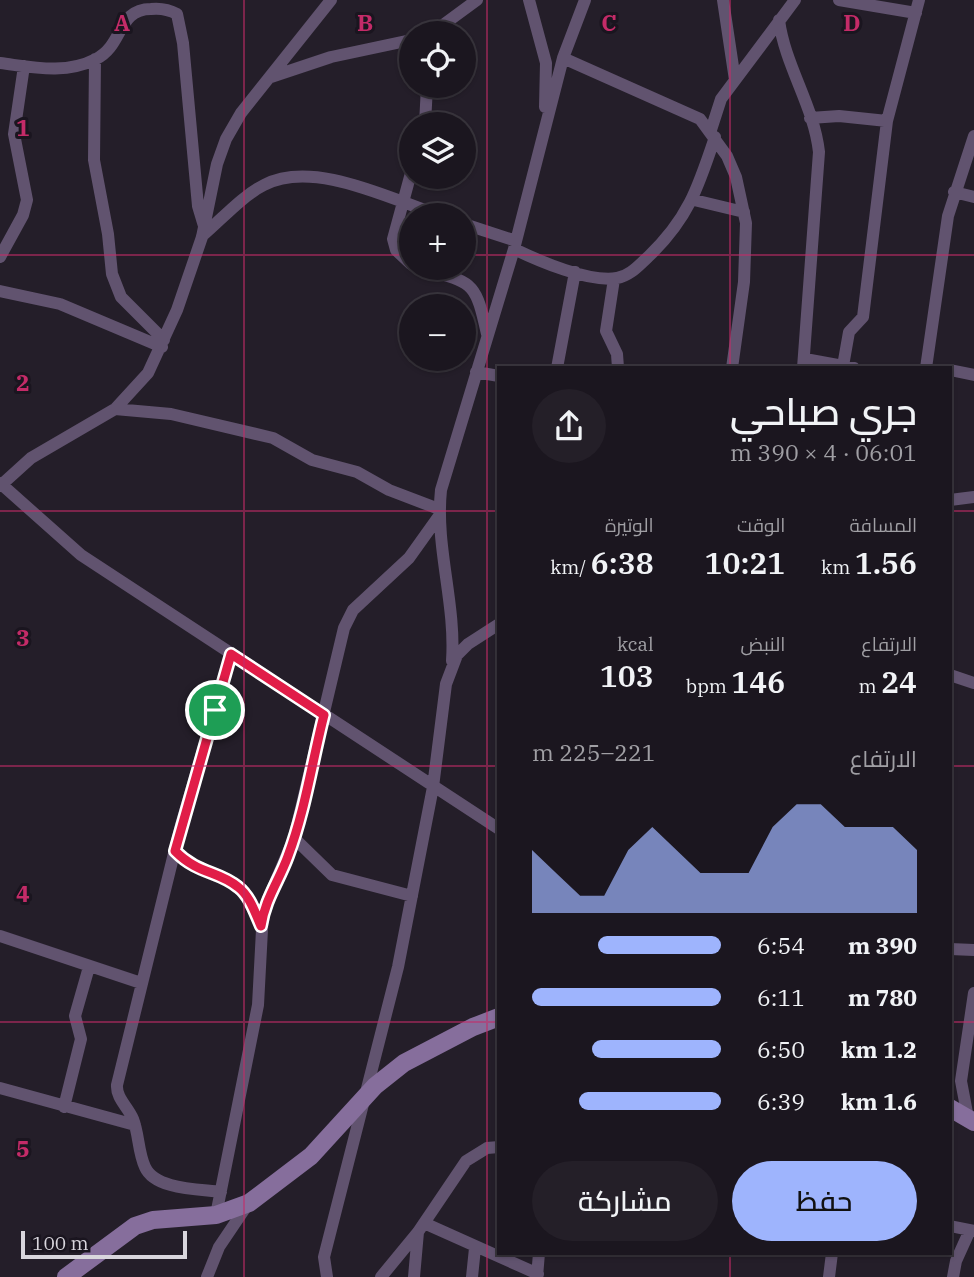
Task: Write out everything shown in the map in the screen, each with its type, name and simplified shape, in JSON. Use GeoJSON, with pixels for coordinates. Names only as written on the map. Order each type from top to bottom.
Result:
{"type":"FeatureCollection","features":[{"type":"Feature","properties":{"kind":"street"},"geometry":{"type":"LineString","coordinates":[[331,0],[242,113],[226,139],[217,164],[203,231],[163,343],[137,388],[115,409],[31,458],[0,485],[81,555],[497,828]]}},
{"type":"Feature","properties":{"kind":"street"},"geometry":{"type":"LineString","coordinates":[[451,21],[477,0]]}},
{"type":"Feature","properties":{"kind":"street"},"geometry":{"type":"LineString","coordinates":[[529,0],[546,63],[544,128]]}},
{"type":"Feature","properties":{"kind":"street"},"geometry":{"type":"LineString","coordinates":[[327,1277],[324,1257],[398,967],[433,787],[441,710],[452,665],[453,615],[439,512],[449,456],[515,245],[564,58],[585,0]]}},
{"type":"Feature","properties":{"kind":"street"},"geometry":{"type":"LineString","coordinates":[[723,0],[735,80]]}},
{"type":"Feature","properties":{"kind":"street"},"geometry":{"type":"LineString","coordinates":[[476,229],[575,272],[614,279],[630,273],[670,236],[694,200],[721,99],[795,0]]}},
{"type":"Feature","properties":{"kind":"street"},"geometry":{"type":"LineString","coordinates":[[839,0],[917,6],[887,121],[863,317],[850,329],[848,366]]}},
{"type":"Feature","properties":{"kind":"street"},"geometry":{"type":"LineString","coordinates":[[0,63],[69,68],[95,59],[114,46],[130,14],[137,9],[162,8],[177,14],[183,43],[198,206],[203,231]]}},
{"type":"Feature","properties":{"kind":"street"},"geometry":{"type":"LineString","coordinates":[[779,20],[782,42],[810,118],[819,152],[804,363],[837,366]]}},
{"type":"Feature","properties":{"kind":"street"},"geometry":{"type":"LineString","coordinates":[[271,77],[331,57],[399,43]]}},
{"type":"Feature","properties":{"kind":"street"},"geometry":{"type":"LineString","coordinates":[[564,58],[681,109],[713,134],[736,177],[744,212],[744,282],[732,366]]}},
{"type":"Feature","properties":{"kind":"street"},"geometry":{"type":"LineString","coordinates":[[95,59],[94,160],[107,226],[111,274],[121,298],[163,343]]}},
{"type":"Feature","properties":{"kind":"street"},"geometry":{"type":"LineString","coordinates":[[0,257],[23,215],[27,200],[14,134],[24,66]]}},
{"type":"Feature","properties":{"kind":"street"},"geometry":{"type":"LineString","coordinates":[[810,118],[839,116],[887,121]]}},
{"type":"Feature","properties":{"kind":"street"},"geometry":{"type":"LineString","coordinates":[[929,366],[944,236],[954,192],[974,136]]}},
{"type":"Feature","properties":{"kind":"street"},"geometry":{"type":"LineString","coordinates":[[203,231],[263,185],[282,178],[304,175],[329,178],[402,203],[406,189]]}},
{"type":"Feature","properties":{"kind":"street"},"geometry":{"type":"LineString","coordinates":[[954,192],[974,197]]}},
{"type":"Feature","properties":{"kind":"street"},"geometry":{"type":"LineString","coordinates":[[694,200],[744,212]]}},
{"type":"Feature","properties":{"kind":"street"},"geometry":{"type":"LineString","coordinates":[[399,215],[393,239],[399,253]]}},
{"type":"Feature","properties":{"kind":"street"},"geometry":{"type":"LineString","coordinates":[[557,366],[575,272]]}},
{"type":"Feature","properties":{"kind":"street"},"geometry":{"type":"LineString","coordinates":[[614,279],[606,331],[617,354],[618,366]]}},
{"type":"Feature","properties":{"kind":"street"},"geometry":{"type":"LineString","coordinates":[[462,280],[478,295],[487,338]]}},
{"type":"Feature","properties":{"kind":"street"},"geometry":{"type":"LineString","coordinates":[[0,290],[60,304],[163,343]]}},
{"type":"Feature","properties":{"kind":"street"},"geometry":{"type":"LineString","coordinates":[[952,370],[974,375]]}},
{"type":"Feature","properties":{"kind":"street"},"geometry":{"type":"LineString","coordinates":[[476,372],[497,376]]}},
{"type":"Feature","properties":{"kind":"street"},"geometry":{"type":"LineString","coordinates":[[115,409],[172,414],[273,438],[312,460],[357,472],[388,490],[439,512]]}},
{"type":"Feature","properties":{"kind":"street"},"geometry":{"type":"LineString","coordinates":[[952,500],[974,497]]}},
{"type":"Feature","properties":{"kind":"street"},"geometry":{"type":"LineString","coordinates":[[216,1215],[258,1005],[261,926],[267,898],[294,838],[349,617],[409,558],[439,512]]}},
{"type":"Feature","properties":{"kind":"street"},"geometry":{"type":"LineString","coordinates":[[452,665],[468,644],[497,625]]}},
{"type":"Feature","properties":{"kind":"street"},"geometry":{"type":"LineString","coordinates":[[221,1192],[163,1183],[151,1176],[145,1168],[135,1125],[118,1094],[117,1085],[175,851],[231,654]]}},
{"type":"Feature","properties":{"kind":"street"},"geometry":{"type":"LineString","coordinates":[[952,676],[974,683]]}},
{"type":"Feature","properties":{"kind":"street"},"geometry":{"type":"LineString","coordinates":[[294,838],[332,875],[412,896]]}},
{"type":"Feature","properties":{"kind":"street"},"geometry":{"type":"LineString","coordinates":[[175,851],[198,870],[238,886],[247,896],[261,926]]}},
{"type":"Feature","properties":{"kind":"street"},"geometry":{"type":"LineString","coordinates":[[0,936],[141,983]]}},
{"type":"Feature","properties":{"kind":"street"},"geometry":{"type":"LineString","coordinates":[[952,949],[974,950]]}},
{"type":"Feature","properties":{"kind":"street"},"geometry":{"type":"LineString","coordinates":[[64,1107],[81,1039],[75,1016],[89,967]]}},
{"type":"Feature","properties":{"kind":"street"},"geometry":{"type":"LineString","coordinates":[[971,1120],[961,1073],[974,993]]}},
{"type":"Feature","properties":{"kind":"street"},"geometry":{"type":"LineString","coordinates":[[66,1277],[135,1226],[153,1220],[216,1215],[249,1203],[311,1156],[364,1097],[404,1063],[497,1018]]}},
{"type":"Feature","properties":{"kind":"street"},"geometry":{"type":"LineString","coordinates":[[0,1088],[135,1125]]}},
{"type":"Feature","properties":{"kind":"street"},"geometry":{"type":"LineString","coordinates":[[952,1109],[971,1120]]}},
{"type":"Feature","properties":{"kind":"street"},"geometry":{"type":"LineString","coordinates":[[381,1277],[421,1228],[466,1161],[487,1148],[497,1147]]}},
{"type":"Feature","properties":{"kind":"street"},"geometry":{"type":"LineString","coordinates":[[207,1277],[219,1247],[249,1203]]}},
{"type":"Feature","properties":{"kind":"street"},"geometry":{"type":"LineString","coordinates":[[952,1226],[972,1230],[956,1261],[953,1277]]}},
{"type":"Feature","properties":{"kind":"street"},"geometry":{"type":"LineString","coordinates":[[421,1228],[538,1275],[539,1255]]}},
{"type":"Feature","properties":{"kind":"street"},"geometry":{"type":"LineString","coordinates":[[414,1277],[421,1228]]}},
{"type":"Feature","properties":{"kind":"street"},"geometry":{"type":"LineString","coordinates":[[472,1277],[475,1248]]}},
{"type":"Feature","properties":{"kind":"street"},"geometry":{"type":"LineString","coordinates":[[829,1277],[832,1255]]}},
{"type":"Feature","properties":{"kind":"route"},"geometry":{"type":"LineString","coordinates":[[231,654],[324,715],[294,838],[267,898],[261,926],[247,896],[238,886],[189,865],[175,851],[215,710],[231,654]]}}]}
